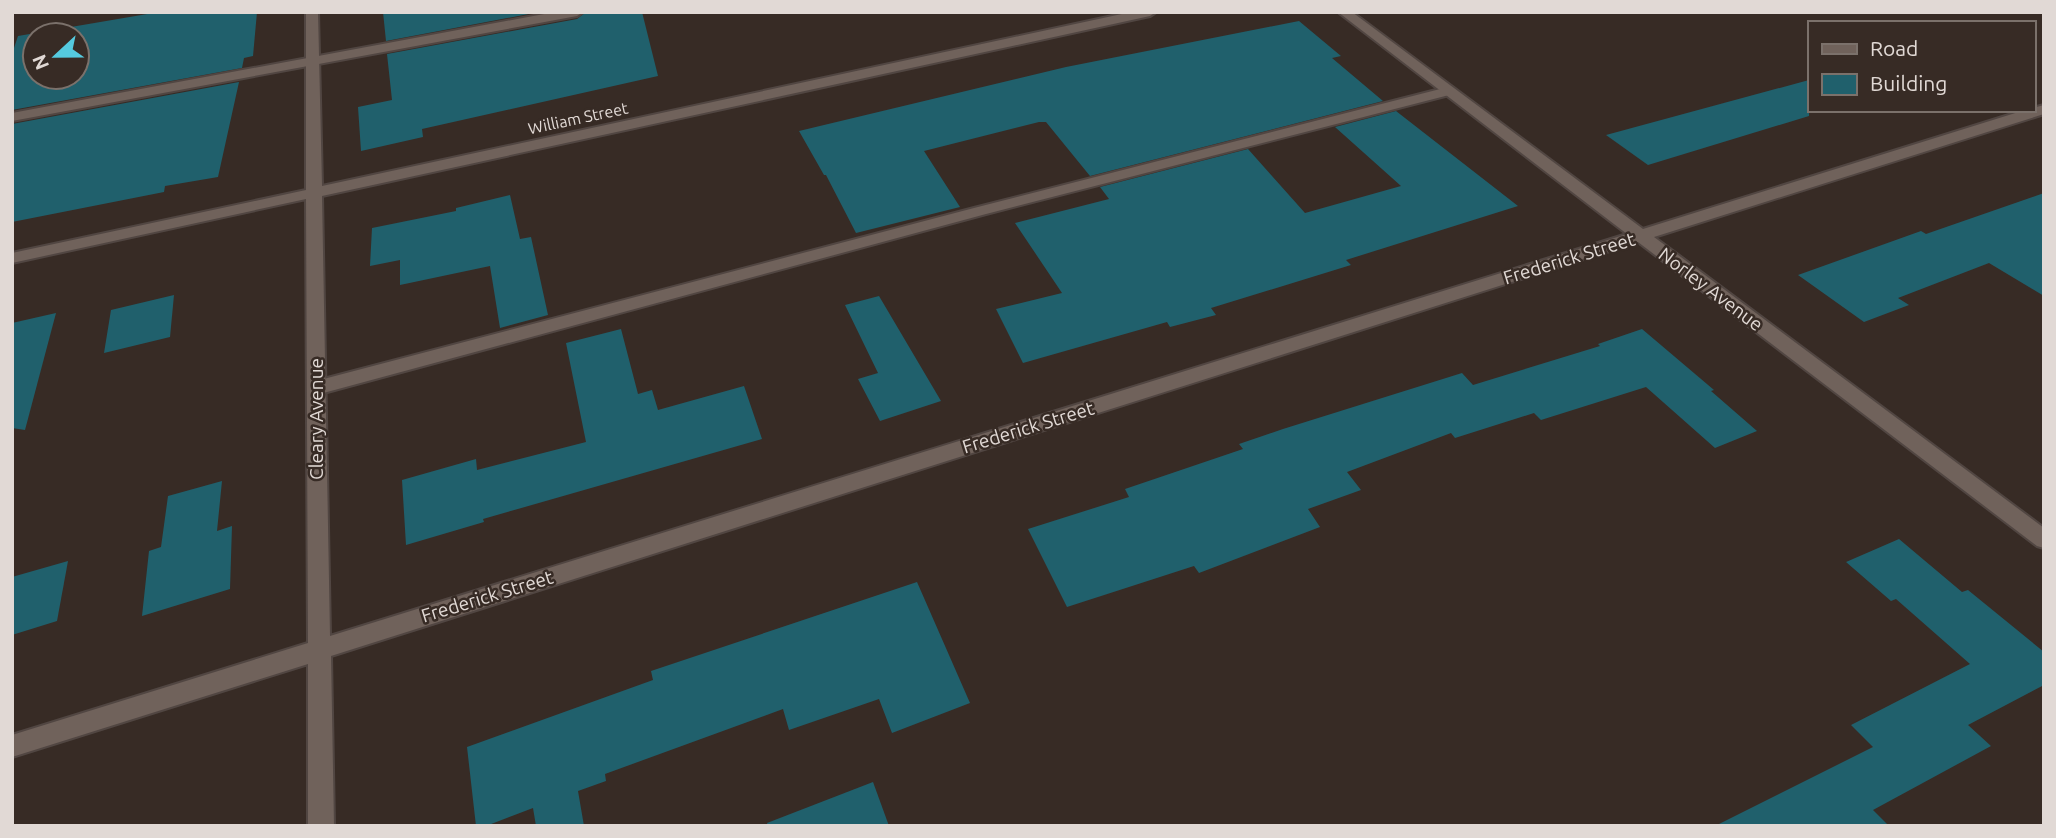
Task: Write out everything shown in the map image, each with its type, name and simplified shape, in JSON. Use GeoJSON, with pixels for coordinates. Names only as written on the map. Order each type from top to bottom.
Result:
{"type":"FeatureCollection","features":[{"type":"Feature","properties":{"kind":"street","name":"Cleary Avenue"},"geometry":{"type":"LineString","coordinates":[[312,12],[321,826]]}},
{"type":"Feature","properties":{"kind":"street"},"geometry":{"type":"LineString","coordinates":[[12,117],[577,12]]}},
{"type":"Feature","properties":{"kind":"street","name":"William Street"},"geometry":{"type":"LineString","coordinates":[[12,258],[1150,12]]}},
{"type":"Feature","properties":{"kind":"street","name":"Norley Avenue"},"geometry":{"type":"LineString","coordinates":[[1344,12],[2044,540]]}},
{"type":"Feature","properties":{"kind":"street"},"geometry":{"type":"LineString","coordinates":[[316,387],[994,207],[1448,91]]}},
{"type":"Feature","properties":{"kind":"street","name":"Frederick Street"},"geometry":{"type":"LineString","coordinates":[[12,746],[2034,112]]}},
{"type":"Feature","properties":{"kind":"building"},"geometry":{"type":"Polygon","coordinates":[[[159,12],[257,12],[253,56],[244,58],[242,68],[12,110],[12,54],[18,36],[21,35],[21,91],[91,91],[91,24],[159,12]]]}},
{"type":"Feature","properties":{"kind":"building"},"geometry":{"type":"Polygon","coordinates":[[[383,12],[539,12],[386,41],[383,12]]]}},
{"type":"Feature","properties":{"kind":"building"},"geometry":{"type":"Polygon","coordinates":[[[586,12],[642,12],[658,76],[422,129],[423,137],[361,151],[358,107],[392,100],[387,54],[577,19],[586,12]]]}},
{"type":"Feature","properties":{"kind":"building"},"geometry":{"type":"Polygon","coordinates":[[[1299,21],[1341,56],[1332,58],[1383,101],[1090,176],[1046,122],[1039,122],[924,151],[960,207],[856,233],[826,175],[799,131],[1066,67],[1299,21]]]}},
{"type":"Feature","properties":{"kind":"building"},"geometry":{"type":"Polygon","coordinates":[[[1808,80],[1809,116],[1648,165],[1606,135],[1808,80]]]}},
{"type":"Feature","properties":{"kind":"building"},"geometry":{"type":"Polygon","coordinates":[[[239,82],[218,177],[165,186],[164,192],[12,222],[12,124],[239,82]]]}},
{"type":"Feature","properties":{"kind":"building"},"geometry":{"type":"Polygon","coordinates":[[[1396,111],[1518,206],[1346,260],[1351,265],[1211,308],[1216,315],[1170,327],[1167,322],[1023,363],[996,309],[1062,293],[1015,223],[1109,199],[1100,187],[1248,149],[1305,213],[1401,186],[1335,127],[1396,111]]]}},
{"type":"Feature","properties":{"kind":"building"},"geometry":{"type":"Polygon","coordinates":[[[2044,193],[2044,296],[1989,263],[1898,298],[1909,305],[1864,322],[1798,275],[1921,231],[1926,234],[2044,193]]]}},
{"type":"Feature","properties":{"kind":"building"},"geometry":{"type":"Polygon","coordinates":[[[510,195],[520,239],[531,237],[548,315],[500,328],[490,266],[400,285],[400,260],[370,266],[372,228],[456,211],[456,208],[510,195]]]}},
{"type":"Feature","properties":{"kind":"building"},"geometry":{"type":"Polygon","coordinates":[[[174,295],[170,337],[104,353],[111,310],[174,295]]]}},
{"type":"Feature","properties":{"kind":"building"},"geometry":{"type":"Polygon","coordinates":[[[879,296],[941,401],[880,421],[858,379],[878,373],[845,305],[879,296]]]}},
{"type":"Feature","properties":{"kind":"building"},"geometry":{"type":"Polygon","coordinates":[[[56,313],[25,430],[12,428],[12,323],[56,313]]]}},
{"type":"Feature","properties":{"kind":"building"},"geometry":{"type":"Polygon","coordinates":[[[621,329],[638,394],[652,390],[658,410],[744,386],[762,439],[483,519],[484,522],[406,545],[402,480],[476,459],[477,470],[586,442],[566,343],[621,329]]]}},
{"type":"Feature","properties":{"kind":"building"},"geometry":{"type":"Polygon","coordinates":[[[1642,329],[1714,390],[1711,391],[1757,431],[1715,448],[1646,387],[1541,420],[1534,413],[1455,438],[1451,433],[1347,472],[1361,490],[1308,509],[1320,527],[1199,573],[1194,566],[1067,607],[1028,529],[1129,497],[1125,489],[1243,449],[1239,444],[1283,429],[1462,373],[1473,385],[1600,346],[1598,344],[1642,329]]]}},
{"type":"Feature","properties":{"kind":"building"},"geometry":{"type":"Polygon","coordinates":[[[222,481],[217,531],[232,526],[230,589],[142,616],[149,551],[161,547],[168,496],[222,481]]]}},
{"type":"Feature","properties":{"kind":"building"},"geometry":{"type":"Polygon","coordinates":[[[1899,539],[1962,592],[1968,590],[2044,652],[2044,685],[1968,725],[1991,746],[1873,810],[1889,826],[1715,826],[1873,747],[1851,725],[1970,664],[1896,599],[1891,601],[1846,562],[1899,539]]]}},
{"type":"Feature","properties":{"kind":"building"},"geometry":{"type":"Polygon","coordinates":[[[68,561],[57,621],[12,635],[12,577],[68,561]]]}},
{"type":"Feature","properties":{"kind":"building"},"geometry":{"type":"Polygon","coordinates":[[[917,582],[970,703],[892,733],[879,699],[789,730],[783,709],[605,774],[606,781],[578,791],[584,826],[536,826],[533,808],[486,826],[476,826],[467,747],[653,680],[651,671],[917,582]]]}},
{"type":"Feature","properties":{"kind":"building"},"geometry":{"type":"Polygon","coordinates":[[[873,782],[889,826],[768,826],[767,823],[873,782]]]}}]}
